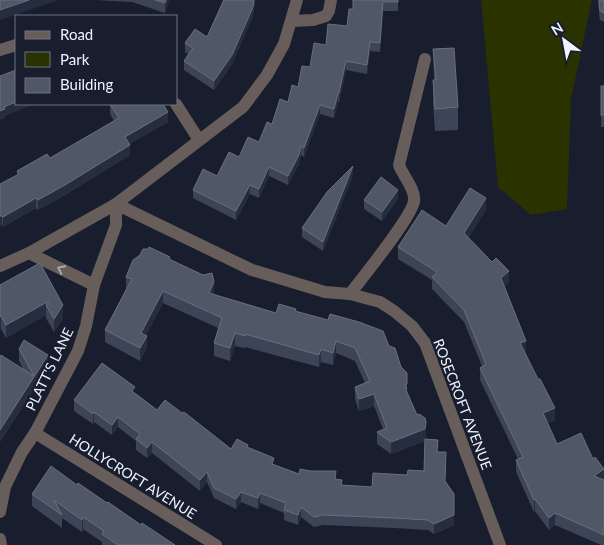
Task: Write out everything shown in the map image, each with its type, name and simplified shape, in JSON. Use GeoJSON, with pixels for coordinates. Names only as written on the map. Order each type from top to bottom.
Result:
{"type":"FeatureCollection","features":[{"type":"Feature","properties":{"kind":"street"},"geometry":{"type":"LineString","coordinates":[[0,266],[29,253],[116,204],[243,107],[267,75],[284,44],[297,0]]}},
{"type":"Feature","properties":{"kind":"street"},"geometry":{"type":"LineString","coordinates":[[292,22],[312,20],[326,16],[331,0]]}},
{"type":"Feature","properties":{"kind":"street"},"geometry":{"type":"LineString","coordinates":[[0,50],[15,45]]}},
{"type":"Feature","properties":{"kind":"street"},"geometry":{"type":"LineString","coordinates":[[350,294],[408,216],[414,201],[412,188],[403,176],[399,165],[426,59]]}},
{"type":"Feature","properties":{"kind":"street"},"geometry":{"type":"LineString","coordinates":[[177,105],[199,140]]}},
{"type":"Feature","properties":{"kind":"street","name":"ROSECROFT AVENUE"},"geometry":{"type":"LineString","coordinates":[[116,204],[252,270],[325,292],[350,294],[380,302],[412,326],[425,344],[500,545]]}},
{"type":"Feature","properties":{"kind":"street","name":"PLATT'S LANE"},"geometry":{"type":"LineString","coordinates":[[0,512],[5,488],[22,452],[35,433],[78,351],[86,326],[94,285],[116,225],[116,204]]}},
{"type":"Feature","properties":{"kind":"street"},"geometry":{"type":"LineString","coordinates":[[29,253],[94,285]]}},
{"type":"Feature","properties":{"kind":"street","name":"HOLLYCROFT AVENUE"},"geometry":{"type":"LineString","coordinates":[[35,433],[216,545]]}},
{"type":"Feature","properties":{"kind":"street"},"geometry":{"type":"LineString","coordinates":[[0,539],[1,545]]}},
{"type":"Feature","properties":{"kind":"green space"},"geometry":{"type":"Polygon","coordinates":[[[481,0],[592,0],[571,99],[567,209],[531,215],[498,187],[481,0]]]}},
{"type":"Feature","properties":{"kind":"building"},"geometry":{"type":"Polygon","coordinates":[[[0,0],[29,0],[0,10],[0,0]]]}},
{"type":"Feature","properties":{"kind":"building"},"geometry":{"type":"Polygon","coordinates":[[[155,0],[166,0],[165,3],[155,0]]]}},
{"type":"Feature","properties":{"kind":"building"},"geometry":{"type":"Polygon","coordinates":[[[224,0],[254,0],[253,7],[232,55],[214,81],[184,61],[193,48],[185,43],[195,29],[207,37],[224,0]]]}},
{"type":"Feature","properties":{"kind":"building"},"geometry":{"type":"Polygon","coordinates":[[[353,0],[398,0],[398,2],[383,2],[380,43],[370,42],[367,65],[346,61],[334,109],[320,105],[304,148],[301,146],[299,155],[288,176],[269,167],[259,189],[250,185],[236,211],[193,190],[203,169],[217,176],[229,152],[239,157],[248,137],[259,142],[267,122],[272,124],[280,99],[288,102],[292,85],[298,87],[302,66],[310,67],[314,43],[326,45],[328,24],[347,26],[349,9],[353,9],[353,0]]]}},
{"type":"Feature","properties":{"kind":"building"},"geometry":{"type":"Polygon","coordinates":[[[599,0],[604,0],[604,13],[600,11],[599,0]]]}},
{"type":"Feature","properties":{"kind":"building"},"geometry":{"type":"Polygon","coordinates":[[[454,48],[458,107],[435,109],[433,80],[436,80],[433,49],[454,48]]]}},
{"type":"Feature","properties":{"kind":"building"},"geometry":{"type":"Polygon","coordinates":[[[15,70],[15,102],[0,111],[0,76],[15,70]]]}},
{"type":"Feature","properties":{"kind":"building"},"geometry":{"type":"Polygon","coordinates":[[[601,86],[604,86],[604,115],[601,115],[601,86]]]}},
{"type":"Feature","properties":{"kind":"building"},"geometry":{"type":"Polygon","coordinates":[[[111,105],[164,105],[168,112],[125,137],[130,145],[38,200],[36,198],[3,217],[0,216],[0,184],[19,174],[17,171],[47,154],[50,158],[119,118],[111,105]]]}},
{"type":"Feature","properties":{"kind":"building"},"geometry":{"type":"Polygon","coordinates":[[[353,166],[323,242],[302,228],[327,192],[353,166]]]}},
{"type":"Feature","properties":{"kind":"building"},"geometry":{"type":"Polygon","coordinates":[[[381,177],[398,190],[382,212],[364,200],[381,177]]]}},
{"type":"Feature","properties":{"kind":"building"},"geometry":{"type":"Polygon","coordinates":[[[470,188],[486,198],[464,233],[492,262],[496,258],[509,271],[501,278],[526,341],[520,343],[555,408],[543,413],[557,444],[581,433],[593,459],[595,457],[604,469],[594,476],[604,480],[604,535],[555,513],[549,518],[534,500],[516,460],[523,457],[480,368],[486,364],[464,310],[432,277],[437,272],[398,247],[422,210],[446,226],[470,188]]]}},
{"type":"Feature","properties":{"kind":"building"},"geometry":{"type":"Polygon","coordinates":[[[149,247],[203,275],[212,273],[214,282],[209,293],[276,313],[279,304],[296,309],[295,311],[328,320],[330,314],[383,331],[389,346],[395,348],[401,367],[407,373],[406,390],[417,415],[419,414],[425,418],[425,429],[391,442],[377,432],[387,428],[374,394],[359,399],[355,387],[370,381],[355,348],[336,341],[333,353],[321,349],[319,355],[245,334],[245,336],[235,333],[230,348],[214,343],[222,318],[163,291],[141,333],[147,336],[140,348],[105,330],[132,279],[126,277],[133,260],[140,255],[143,249],[148,249],[149,247]]]}},
{"type":"Feature","properties":{"kind":"building"},"geometry":{"type":"Polygon","coordinates":[[[40,263],[63,305],[54,319],[46,305],[49,301],[6,325],[0,317],[0,285],[40,263]]]}},
{"type":"Feature","properties":{"kind":"building"},"geometry":{"type":"Polygon","coordinates":[[[24,340],[48,355],[0,430],[1,355],[34,376],[19,349],[24,340]]]}},
{"type":"Feature","properties":{"kind":"building"},"geometry":{"type":"Polygon","coordinates":[[[102,363],[135,387],[132,391],[157,410],[165,400],[182,413],[184,412],[231,449],[237,439],[248,445],[247,447],[274,458],[272,464],[299,474],[300,469],[336,471],[335,479],[342,480],[341,485],[372,487],[373,473],[407,475],[408,470],[424,471],[425,439],[438,440],[437,452],[446,452],[445,481],[454,494],[454,515],[434,524],[428,520],[394,518],[323,515],[314,517],[301,507],[298,515],[284,510],[286,503],[260,493],[258,498],[241,492],[236,499],[214,488],[207,472],[200,480],[152,442],[147,448],[136,439],[140,434],[118,417],[112,425],[74,400],[102,363]]]}},
{"type":"Feature","properties":{"kind":"building"},"geometry":{"type":"Polygon","coordinates":[[[51,466],[77,485],[78,483],[175,545],[118,545],[102,534],[104,531],[83,517],[82,520],[54,500],[62,515],[32,494],[51,466]]]}}]}
